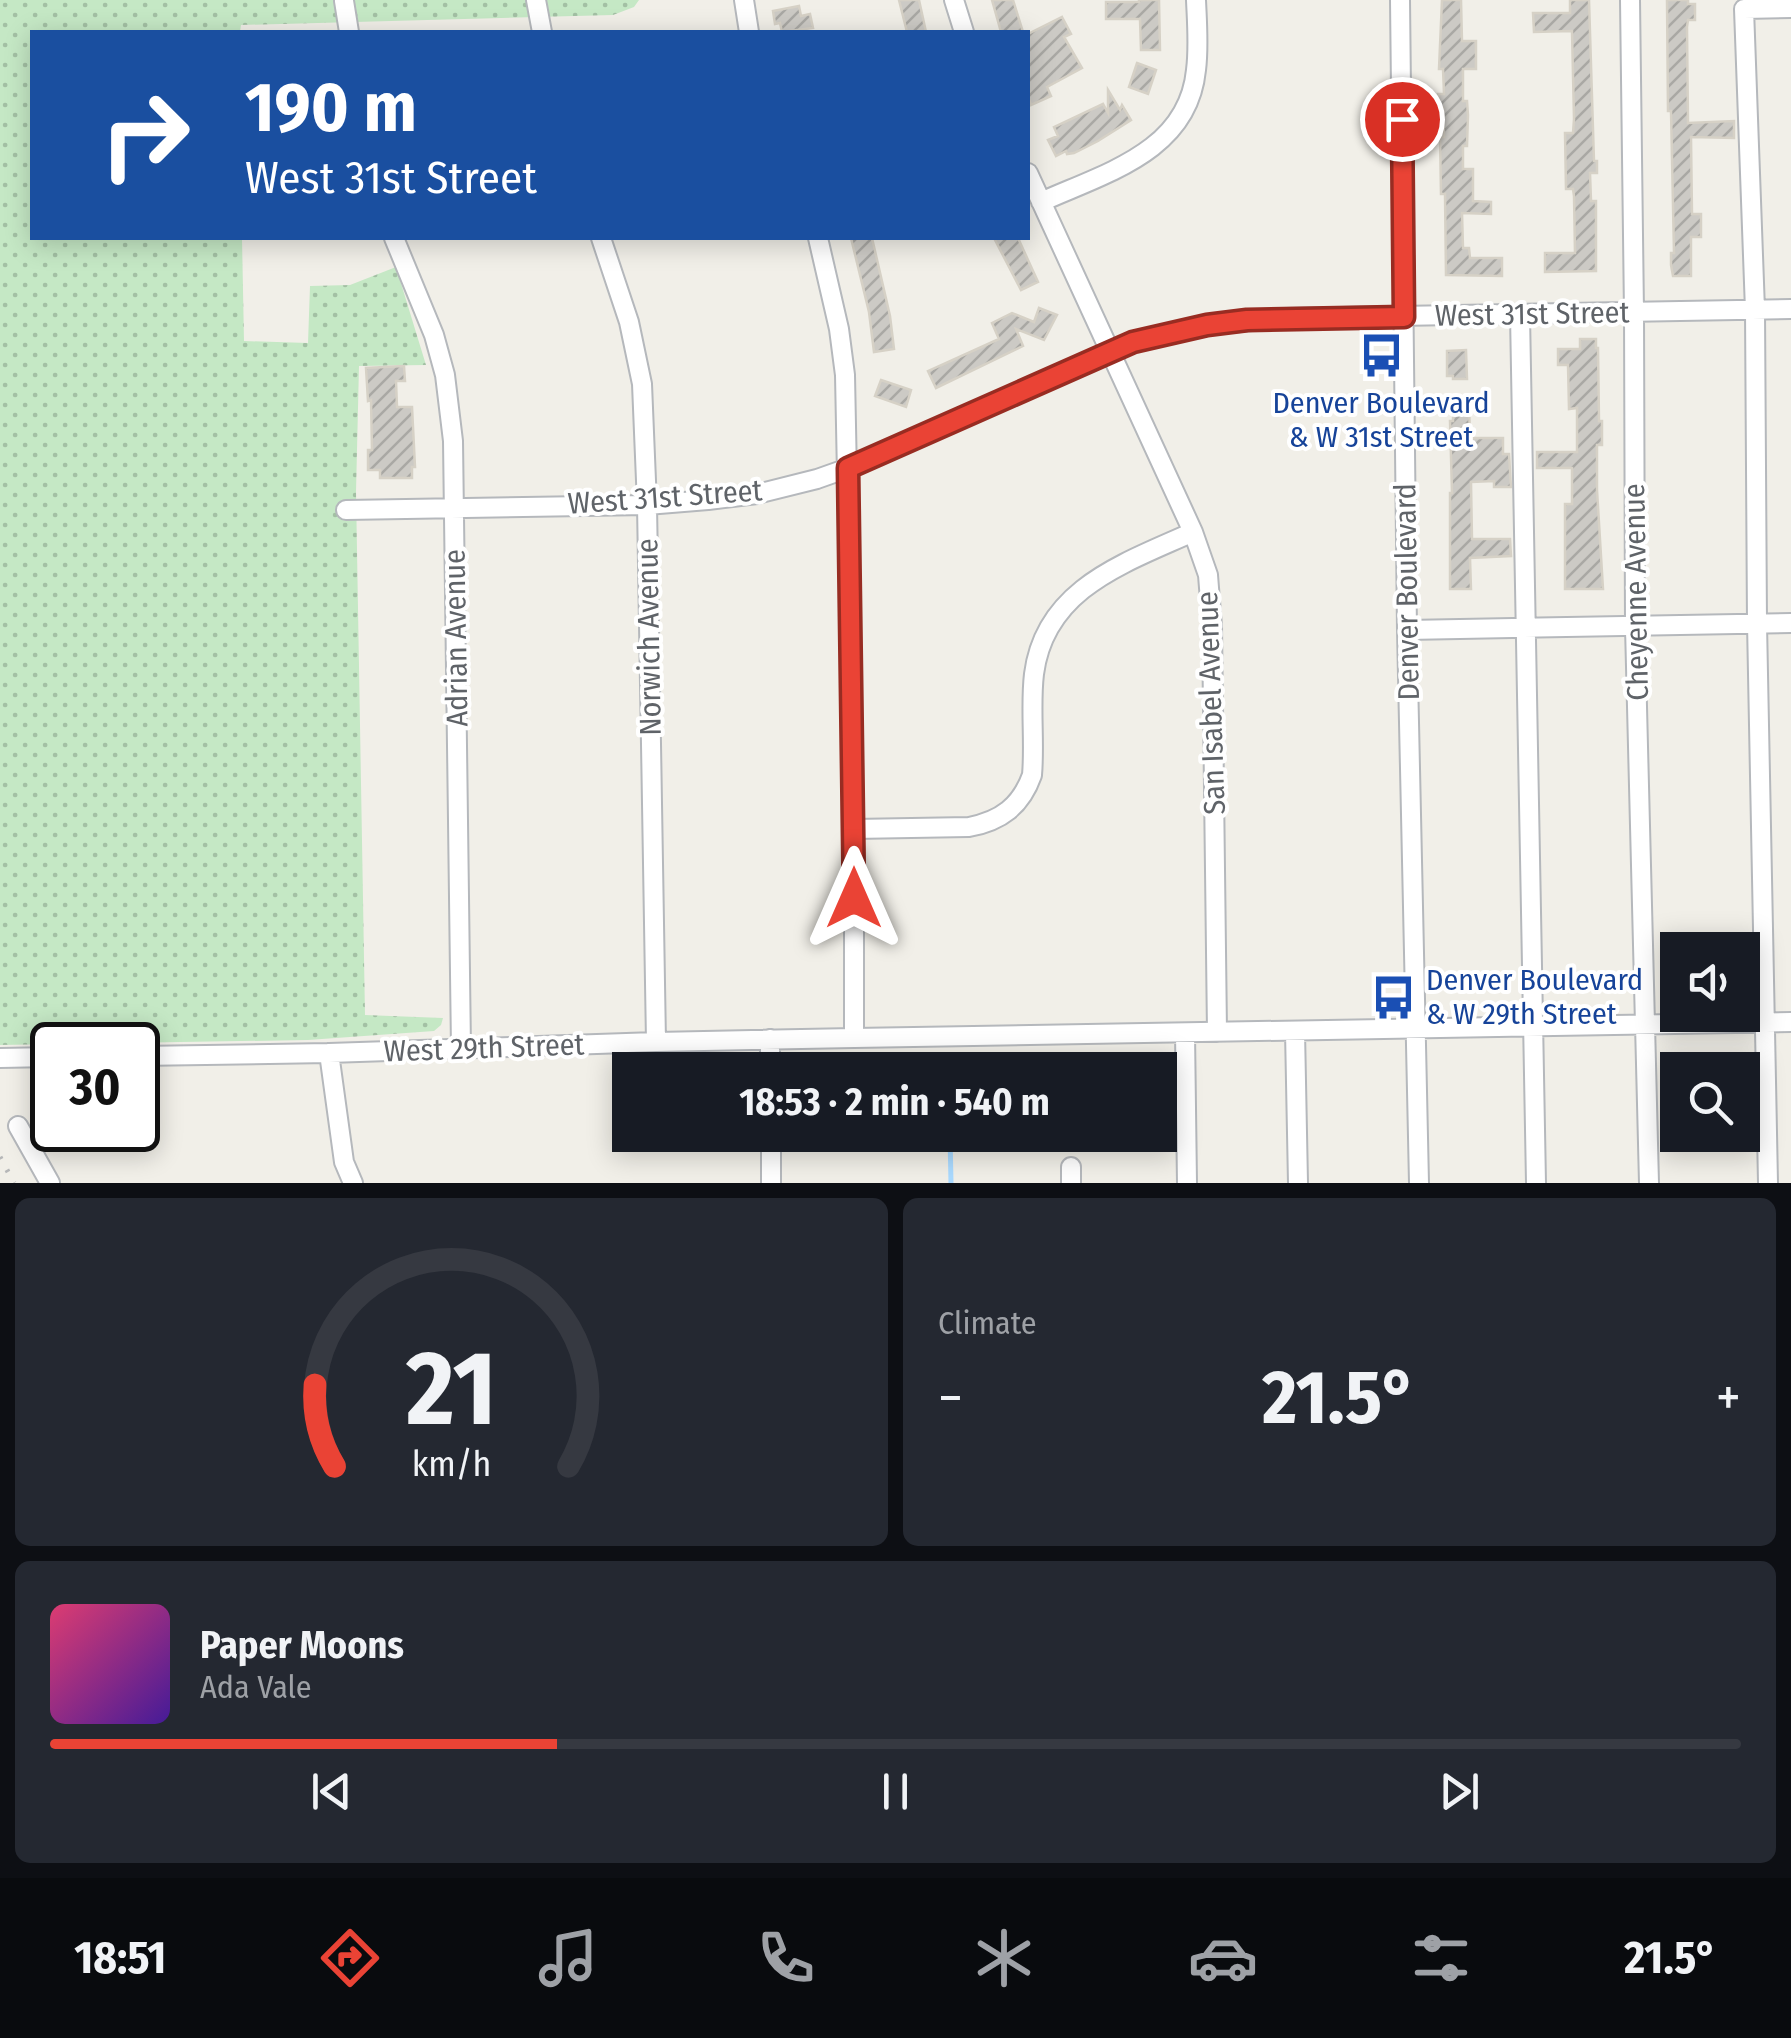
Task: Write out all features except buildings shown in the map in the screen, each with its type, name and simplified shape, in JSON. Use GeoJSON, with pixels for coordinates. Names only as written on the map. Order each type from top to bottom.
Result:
{"type":"FeatureCollection","features":[{"type":"Feature","properties":{"kind":"street"},"geometry":{"type":"LineString","coordinates":[[536,0],[542,30]]}},
{"type":"Feature","properties":{"kind":"street"},"geometry":{"type":"LineString","coordinates":[[744,0],[750,30]]}},
{"type":"Feature","properties":{"kind":"street"},"geometry":{"type":"LineString","coordinates":[[954,0],[963,30]]}},
{"type":"Feature","properties":{"kind":"street"},"geometry":{"type":"LineString","coordinates":[[1041,202],[1143,156],[1174,127],[1186,106],[1196,70],[1196,0]]}},
{"type":"Feature","properties":{"kind":"street","name":"Denver Boulevard"},"geometry":{"type":"LineString","coordinates":[[1400,0],[1418,1183]]}},
{"type":"Feature","properties":{"kind":"street","name":"Cheyenne Avenue"},"geometry":{"type":"LineString","coordinates":[[1630,0],[1635,627],[1649,1183]]}},
{"type":"Feature","properties":{"kind":"street"},"geometry":{"type":"LineString","coordinates":[[344,1],[349,30]]}},
{"type":"Feature","properties":{"kind":"street"},"geometry":{"type":"LineString","coordinates":[[1768,1183],[1755,310],[1744,9],[1791,8]]}},
{"type":"Feature","properties":{"kind":"street","name":"San Isabel Avenue"},"geometry":{"type":"LineString","coordinates":[[1030,177],[1193,532],[1208,574],[1212,613],[1217,1032]]}},
{"type":"Feature","properties":{"kind":"street","name":"Adrian Avenue"},"geometry":{"type":"LineString","coordinates":[[395,240],[434,335],[445,376],[453,441],[461,1049]]}},
{"type":"Feature","properties":{"kind":"street","name":"Norwich Avenue"},"geometry":{"type":"LineString","coordinates":[[602,240],[629,322],[642,384],[648,505],[656,1042]]}},
{"type":"Feature","properties":{"kind":"street"},"geometry":{"type":"LineString","coordinates":[[818,240],[839,329],[845,376],[854,1038]]}},
{"type":"Feature","properties":{"kind":"street","name":"West 31st Street"},"geometry":{"type":"LineString","coordinates":[[346,510],[648,505],[756,494],[848,468],[1133,342],[1207,325],[1285,318],[1791,309]]}},
{"type":"Feature","properties":{"kind":"street"},"geometry":{"type":"LineString","coordinates":[[1520,315],[1536,1183]]}},
{"type":"Feature","properties":{"kind":"street"},"geometry":{"type":"LineString","coordinates":[[854,829],[986,824],[1016,804],[1032,775],[1034,671],[1048,629],[1076,594],[1097,578],[1193,532]]}},
{"type":"Feature","properties":{"kind":"street"},"geometry":{"type":"LineString","coordinates":[[1407,630],[1791,623]]}},
{"type":"Feature","properties":{"kind":"street","name":"West 29th Street"},"geometry":{"type":"LineString","coordinates":[[160,1056],[656,1042],[1791,1022]]}},
{"type":"Feature","properties":{"kind":"street"},"geometry":{"type":"LineString","coordinates":[[1295,1031],[1298,1183]]}},
{"type":"Feature","properties":{"kind":"street"},"geometry":{"type":"LineString","coordinates":[[1184,1034],[1187,1183]]}},
{"type":"Feature","properties":{"kind":"street"},"geometry":{"type":"LineString","coordinates":[[770,1040],[770,1052]]}},
{"type":"Feature","properties":{"kind":"street"},"geometry":{"type":"LineString","coordinates":[[329,1053],[344,1162],[353,1183]]}},
{"type":"Feature","properties":{"kind":"street"},"geometry":{"type":"LineString","coordinates":[[0,1058],[30,1057]]}},
{"type":"Feature","properties":{"kind":"street"},"geometry":{"type":"LineString","coordinates":[[18,1126],[50,1183]]}},
{"type":"Feature","properties":{"kind":"street"},"geometry":{"type":"LineString","coordinates":[[771,1152],[771,1183]]}},
{"type":"Feature","properties":{"kind":"green space"},"geometry":{"type":"Polygon","coordinates":[[[0,0],[639,0],[634,7],[613,15],[241,25],[240,30],[30,30],[30,240],[242,240],[244,341],[308,343],[310,286],[350,285],[396,267],[426,365],[359,366],[356,492],[365,1015],[443,1018],[434,1031],[308,1040],[160,1042],[160,1022],[30,1022],[30,1045],[0,1045],[0,0]]]}},
{"type":"Feature","properties":{"kind":"waterway"},"geometry":{"type":"LineString","coordinates":[[950,1152],[951,1183]]}},
{"type":"Feature","properties":{"kind":"railway"},"geometry":{"type":"LineString","coordinates":[[0,1157],[14,1183]]}},
{"type":"Feature","properties":{"kind":"place","name":"Denver Boulevard & W 31st Street"},"geometry":{"type":"Point","coordinates":[1381,356]}},
{"type":"Feature","properties":{"kind":"place","name":"Denver Boulevard & W 29th Street"},"geometry":{"type":"Point","coordinates":[1393,997]}},
{"type":"Feature","properties":{"kind":"route"},"geometry":{"type":"LineString","coordinates":[[854,898],[848,468],[1133,342],[1247,320],[1404,317],[1402,119]]}}]}
